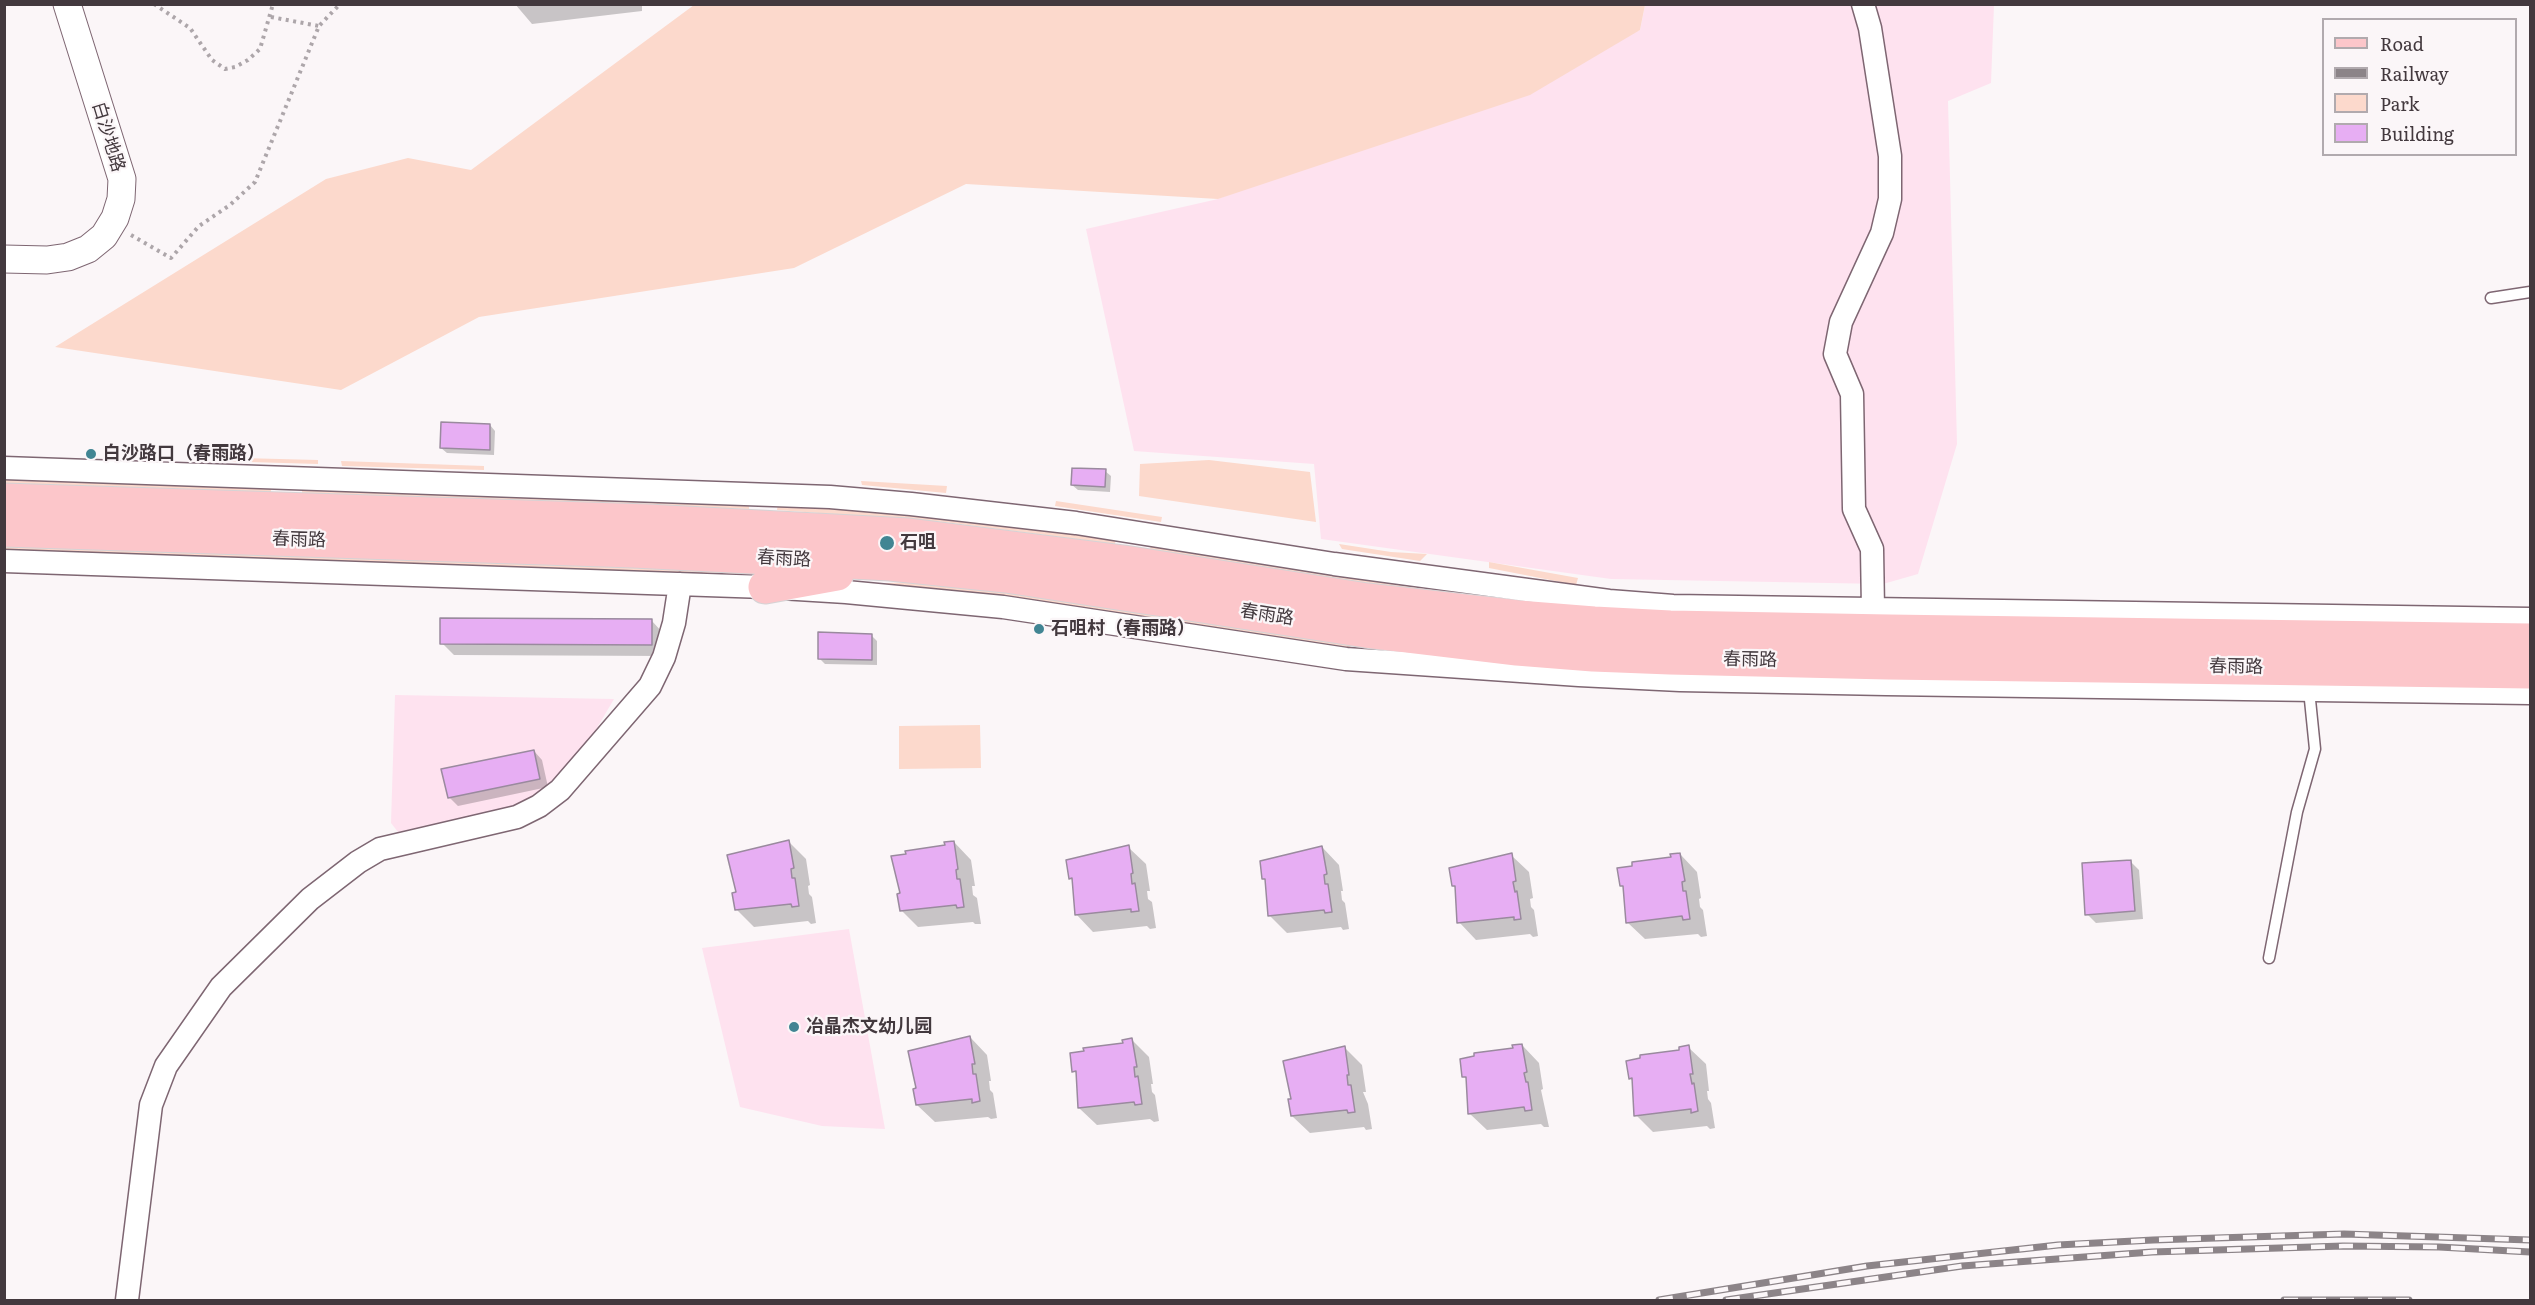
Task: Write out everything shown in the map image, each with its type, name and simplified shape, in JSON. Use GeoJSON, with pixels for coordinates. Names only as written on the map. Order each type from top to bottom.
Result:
{"type":"FeatureCollection","features":[{"type":"Feature","properties":{"kind":"main road","name":"春雨路"},"geometry":{"type":"LineString","coordinates":[[4,500],[648,521],[909,535],[1124,562],[1367,600],[1507,616],[1681,627],[2377,654]]}},
{"type":"Feature","properties":{"kind":"main road","name":"春雨路"},"geometry":{"type":"LineString","coordinates":[[4,530],[633,551],[890,564],[1006,576],[1387,634],[1593,655],[1670,658],[2488,655],[2530,640]]}},
{"type":"Feature","properties":{"kind":"main road"},"geometry":{"type":"LineString","coordinates":[[765,587],[890,564]]}},
{"type":"Feature","properties":{"kind":"main road","name":"春雨路"},"geometry":{"type":"LineString","coordinates":[[2488,655],[2530,672]]}},
{"type":"Feature","properties":{"kind":"street","name":"白沙地路"},"geometry":{"type":"LineString","coordinates":[[4,260],[36,261],[68,257],[88,249],[105,236],[121,199],[122,179],[67,4]]}},
{"type":"Feature","properties":{"kind":"street"},"geometry":{"type":"LineString","coordinates":[[1863,4],[1870,28],[1890,156],[1890,200],[1882,233],[1841,322],[1834,354],[1852,394],[1854,509],[1872,549],[1873,609]]}},
{"type":"Feature","properties":{"kind":"street"},"geometry":{"type":"LineString","coordinates":[[4,468],[830,497],[923,505],[1076,523],[1334,564],[1609,602],[1673,606],[2530,619]]}},
{"type":"Feature","properties":{"kind":"street"},"geometry":{"type":"LineString","coordinates":[[4,561],[765,587],[1003,608],[1382,663],[1680,680],[2530,693]]}},
{"type":"Feature","properties":{"kind":"street"},"geometry":{"type":"LineString","coordinates":[[127,1300],[151,1104],[166,1065],[221,987],[310,899],[380,849],[517,817],[539,806],[560,790],[650,686],[664,657],[674,623],[680,584]]}},
{"type":"Feature","properties":{"kind":"lane"},"geometry":{"type":"LineString","coordinates":[[2491,298],[2530,292]]}},
{"type":"Feature","properties":{"kind":"lane"},"geometry":{"type":"LineString","coordinates":[[2269,958],[2297,812],[2315,749],[2309,690]]}},
{"type":"Feature","properties":{"kind":"path"},"geometry":{"type":"LineString","coordinates":[[154,4],[190,28],[212,60],[225,69],[242,64],[260,49],[273,4]]}},
{"type":"Feature","properties":{"kind":"path"},"geometry":{"type":"LineString","coordinates":[[112,224],[171,258],[199,226],[230,205],[255,182],[319,26],[340,4]]}},
{"type":"Feature","properties":{"kind":"path"},"geometry":{"type":"LineString","coordinates":[[271,17],[319,26]]}},
{"type":"Feature","properties":{"kind":"shaded area"},"geometry":{"type":"Polygon","coordinates":[[[1645,5],[1994,5],[1991,83],[1948,101],[1957,444],[1918,574],[1883,584],[1611,579],[1321,539],[1314,464],[1134,451],[1086,229],[1218,199],[1640,30],[1645,5]]]}},
{"type":"Feature","properties":{"kind":"shaded area"},"geometry":{"type":"Polygon","coordinates":[[[395,695],[614,699],[584,750],[546,790],[516,805],[398,832],[391,823],[395,695]]]}},
{"type":"Feature","properties":{"kind":"shaded area","name":"冶晶杰文幼儿园"},"geometry":{"type":"Polygon","coordinates":[[[849,929],[885,1129],[822,1126],[740,1107],[702,948],[849,929]]]}},
{"type":"Feature","properties":{"kind":"green space"},"geometry":{"type":"Polygon","coordinates":[[[694,5],[1645,5],[1640,30],[1530,95],[1218,199],[966,184],[794,268],[479,317],[341,390],[55,347],[326,179],[408,158],[471,170],[694,5]]]}},
{"type":"Feature","properties":{"kind":"green space"},"geometry":{"type":"Polygon","coordinates":[[[215,454],[241,458],[318,460],[318,464],[215,461],[215,454]]]}},
{"type":"Feature","properties":{"kind":"green space"},"geometry":{"type":"Polygon","coordinates":[[[1209,460],[1310,472],[1316,522],[1139,496],[1140,464],[1209,460]]]}},
{"type":"Feature","properties":{"kind":"green space"},"geometry":{"type":"Polygon","coordinates":[[[341,461],[484,466],[484,470],[342,466],[341,461]]]}},
{"type":"Feature","properties":{"kind":"green space"},"geometry":{"type":"Polygon","coordinates":[[[5,473],[271,481],[271,492],[5,483],[5,473]]]}},
{"type":"Feature","properties":{"kind":"green space"},"geometry":{"type":"Polygon","coordinates":[[[861,481],[947,486],[946,493],[862,485],[861,481]]]}},
{"type":"Feature","properties":{"kind":"green space"},"geometry":{"type":"Polygon","coordinates":[[[302,482],[749,499],[749,509],[302,493],[302,482]]]}},
{"type":"Feature","properties":{"kind":"green space"},"geometry":{"type":"Polygon","coordinates":[[[1056,501],[1162,517],[1161,522],[1055,506],[1056,501]]]}},
{"type":"Feature","properties":{"kind":"green space"},"geometry":{"type":"Polygon","coordinates":[[[778,503],[861,507],[1116,536],[1115,544],[944,522],[777,510],[778,503]]]}},
{"type":"Feature","properties":{"kind":"green space"},"geometry":{"type":"Polygon","coordinates":[[[1152,541],[1502,592],[1540,604],[1345,580],[1150,549],[1152,541]]]}},
{"type":"Feature","properties":{"kind":"green space"},"geometry":{"type":"Polygon","coordinates":[[[1339,544],[1391,552],[1427,554],[1420,561],[1342,549],[1339,544]]]}},
{"type":"Feature","properties":{"kind":"green space"},"geometry":{"type":"Polygon","coordinates":[[[5,546],[777,573],[741,580],[5,556],[5,546]]]}},
{"type":"Feature","properties":{"kind":"green space"},"geometry":{"type":"Polygon","coordinates":[[[1489,562],[1578,578],[1576,585],[1489,568],[1489,562]]]}},
{"type":"Feature","properties":{"kind":"green space"},"geometry":{"type":"Polygon","coordinates":[[[911,582],[999,592],[1347,643],[1351,647],[1350,651],[867,584],[911,582]]]}},
{"type":"Feature","properties":{"kind":"green space"},"geometry":{"type":"Polygon","coordinates":[[[980,725],[981,768],[899,769],[899,726],[980,725]]]}},
{"type":"Feature","properties":{"kind":"building"},"geometry":{"type":"Polygon","coordinates":[[[441,422],[490,424],[490,450],[440,448],[441,422]]]}},
{"type":"Feature","properties":{"kind":"building"},"geometry":{"type":"Polygon","coordinates":[[[1072,468],[1106,469],[1105,487],[1071,485],[1072,468]]]}},
{"type":"Feature","properties":{"kind":"building"},"geometry":{"type":"Polygon","coordinates":[[[440,618],[652,619],[652,645],[440,644],[440,618]]]}},
{"type":"Feature","properties":{"kind":"building"},"geometry":{"type":"Polygon","coordinates":[[[818,632],[872,634],[872,660],[818,659],[818,632]]]}},
{"type":"Feature","properties":{"kind":"building"},"geometry":{"type":"Polygon","coordinates":[[[534,750],[540,779],[448,798],[441,769],[534,750]]]}},
{"type":"Feature","properties":{"kind":"building"},"geometry":{"type":"Polygon","coordinates":[[[789,840],[794,868],[791,869],[792,878],[795,878],[799,906],[792,907],[791,904],[735,910],[732,893],[736,892],[727,855],[789,840]]]}},
{"type":"Feature","properties":{"kind":"building"},"geometry":{"type":"Polygon","coordinates":[[[954,841],[957,879],[960,879],[964,907],[957,908],[956,905],[900,911],[897,894],[900,893],[891,856],[906,854],[905,851],[945,845],[944,842],[954,841]]]}},
{"type":"Feature","properties":{"kind":"building"},"geometry":{"type":"Polygon","coordinates":[[[1129,845],[1133,873],[1131,874],[1132,884],[1135,883],[1139,911],[1131,912],[1131,909],[1075,915],[1072,878],[1069,879],[1066,860],[1129,845]]]}},
{"type":"Feature","properties":{"kind":"building"},"geometry":{"type":"Polygon","coordinates":[[[1322,846],[1327,874],[1324,875],[1325,884],[1328,884],[1332,912],[1325,913],[1324,910],[1268,916],[1265,879],[1262,879],[1260,861],[1322,846]]]}},
{"type":"Feature","properties":{"kind":"building"},"geometry":{"type":"Polygon","coordinates":[[[1512,853],[1516,881],[1513,882],[1515,892],[1517,891],[1521,919],[1514,920],[1514,917],[1457,923],[1455,886],[1452,886],[1449,868],[1512,853]]]}},
{"type":"Feature","properties":{"kind":"building"},"geometry":{"type":"Polygon","coordinates":[[[1680,853],[1685,881],[1682,882],[1683,891],[1686,891],[1690,919],[1683,920],[1682,916],[1626,923],[1623,886],[1620,886],[1617,868],[1632,866],[1632,862],[1671,857],[1670,854],[1680,853]]]}},
{"type":"Feature","properties":{"kind":"building"},"geometry":{"type":"Polygon","coordinates":[[[2131,860],[2135,911],[2085,915],[2082,863],[2131,860]]]}},
{"type":"Feature","properties":{"kind":"building"},"geometry":{"type":"Polygon","coordinates":[[[970,1036],[975,1064],[972,1064],[973,1074],[976,1074],[980,1101],[972,1103],[972,1099],[916,1105],[913,1089],[916,1088],[908,1051],[970,1036]]]}},
{"type":"Feature","properties":{"kind":"building"},"geometry":{"type":"Polygon","coordinates":[[[1132,1038],[1137,1067],[1134,1067],[1135,1077],[1138,1076],[1142,1104],[1135,1105],[1134,1102],[1078,1108],[1076,1071],[1072,1072],[1070,1053],[1084,1051],[1083,1048],[1123,1043],[1122,1040],[1132,1038]]]}},
{"type":"Feature","properties":{"kind":"building"},"geometry":{"type":"Polygon","coordinates":[[[1522,1044],[1527,1072],[1524,1073],[1526,1082],[1528,1082],[1532,1110],[1525,1111],[1524,1107],[1468,1114],[1466,1077],[1462,1077],[1460,1059],[1474,1056],[1474,1053],[1513,1048],[1512,1045],[1522,1044]]]}},
{"type":"Feature","properties":{"kind":"building"},"geometry":{"type":"Polygon","coordinates":[[[1689,1045],[1693,1074],[1690,1074],[1692,1084],[1694,1083],[1698,1111],[1691,1113],[1691,1109],[1634,1116],[1632,1078],[1629,1079],[1626,1061],[1640,1058],[1640,1055],[1679,1050],[1679,1047],[1689,1045]]]}},
{"type":"Feature","properties":{"kind":"building"},"geometry":{"type":"Polygon","coordinates":[[[1345,1046],[1348,1085],[1351,1085],[1355,1112],[1348,1113],[1347,1110],[1291,1116],[1288,1099],[1291,1099],[1283,1061],[1345,1046]]]}},
{"type":"Feature","properties":{"kind":"railway"},"geometry":{"type":"LineString","coordinates":[[1659,1300],[1867,1266],[2058,1245],[2344,1234],[2530,1240]]}},
{"type":"Feature","properties":{"kind":"railway"},"geometry":{"type":"LineString","coordinates":[[1726,1300],[1962,1266],[2152,1252],[2343,1246],[2439,1247],[2530,1252]]}},
{"type":"Feature","properties":{"kind":"railway"},"geometry":{"type":"LineString","coordinates":[[2284,1300],[2409,1300]]}},
{"type":"Feature","properties":{"kind":"place","name":"白沙路口（春雨路）"},"geometry":{"type":"Point","coordinates":[91,454]}},
{"type":"Feature","properties":{"kind":"place","name":"石咀"},"geometry":{"type":"Point","coordinates":[887,543]}},
{"type":"Feature","properties":{"kind":"place","name":"石咀村（春雨路）"},"geometry":{"type":"Point","coordinates":[1039,629]}},
{"type":"Feature","properties":{"kind":"place","name":"冶晶杰文幼儿园"},"geometry":{"type":"Point","coordinates":[794,1027]}}]}
